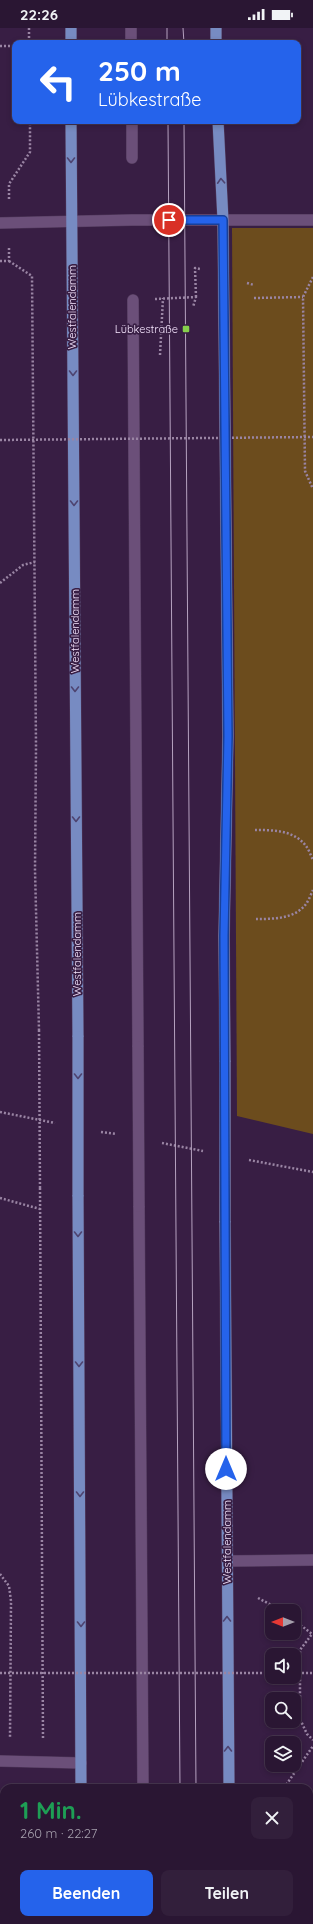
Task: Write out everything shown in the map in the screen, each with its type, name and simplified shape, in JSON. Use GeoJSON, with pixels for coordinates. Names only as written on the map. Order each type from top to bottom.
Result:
{"type":"FeatureCollection","features":[{"type":"Feature","properties":{"kind":"main road"},"geometry":{"type":"LineString","coordinates":[[71,28],[71,40]]}},
{"type":"Feature","properties":{"kind":"main road"},"geometry":{"type":"LineString","coordinates":[[216,28],[216,40]]}},
{"type":"Feature","properties":{"kind":"main road","name":"Westfalendamm"},"geometry":{"type":"LineString","coordinates":[[71,124],[82,1784]]}},
{"type":"Feature","properties":{"kind":"main road","name":"Westfalendamm"},"geometry":{"type":"LineString","coordinates":[[218,124],[223,220],[228,728],[224,936],[229,1784]]}},
{"type":"Feature","properties":{"kind":"street"},"geometry":{"type":"LineString","coordinates":[[131,28],[131,40]]}},
{"type":"Feature","properties":{"kind":"street"},"geometry":{"type":"LineString","coordinates":[[132,124],[132,158]]}},
{"type":"Feature","properties":{"kind":"street"},"geometry":{"type":"LineString","coordinates":[[4,223],[313,220]]}},
{"type":"Feature","properties":{"kind":"street"},"geometry":{"type":"LineString","coordinates":[[133,300],[143,1784]]}},
{"type":"Feature","properties":{"kind":"street"},"geometry":{"type":"LineString","coordinates":[[227,1562],[313,1560]]}},
{"type":"Feature","properties":{"kind":"street"},"geometry":{"type":"LineString","coordinates":[[5,1762],[82,1763]]}},
{"type":"Feature","properties":{"kind":"path"},"geometry":{"type":"LineString","coordinates":[[29,28],[29,40]]}},
{"type":"Feature","properties":{"kind":"path"},"geometry":{"type":"LineString","coordinates":[[0,46],[12,46]]}},
{"type":"Feature","properties":{"kind":"path"},"geometry":{"type":"LineString","coordinates":[[4,223],[9,184],[30,152],[30,124]]}},
{"type":"Feature","properties":{"kind":"path"},"geometry":{"type":"LineString","coordinates":[[9,261],[32,276],[35,562],[35,870],[39,1030],[43,1762]]}},
{"type":"Feature","properties":{"kind":"path"},"geometry":{"type":"LineString","coordinates":[[313,277],[303,297],[306,471],[313,489]]}},
{"type":"Feature","properties":{"kind":"path"},"geometry":{"type":"LineString","coordinates":[[153,299],[196,297],[193,307]]}},
{"type":"Feature","properties":{"kind":"path"},"geometry":{"type":"LineString","coordinates":[[254,298],[303,297]]}},
{"type":"Feature","properties":{"kind":"path"},"geometry":{"type":"LineString","coordinates":[[160,355],[163,298]]}},
{"type":"Feature","properties":{"kind":"path"},"geometry":{"type":"LineString","coordinates":[[0,440],[313,437]]}},
{"type":"Feature","properties":{"kind":"path"},"geometry":{"type":"LineString","coordinates":[[0,583],[23,565],[35,562]]}},
{"type":"Feature","properties":{"kind":"path"},"geometry":{"type":"LineString","coordinates":[[255,830],[275,830],[295,837],[306,846],[313,860]]}},
{"type":"Feature","properties":{"kind":"path"},"geometry":{"type":"LineString","coordinates":[[256,919],[276,919],[293,914],[306,904],[313,890]]}},
{"type":"Feature","properties":{"kind":"path"},"geometry":{"type":"LineString","coordinates":[[0,1198],[40,1209]]}},
{"type":"Feature","properties":{"kind":"path"},"geometry":{"type":"LineString","coordinates":[[0,1574],[9,1586],[11,1601],[11,1659],[5,1762]]}},
{"type":"Feature","properties":{"kind":"path"},"geometry":{"type":"LineString","coordinates":[[258,1598],[270,1604]]}},
{"type":"Feature","properties":{"kind":"path"},"geometry":{"type":"LineString","coordinates":[[301,1625],[312,1633],[300,1650],[300,1719],[307,1734],[313,1740]]}},
{"type":"Feature","properties":{"kind":"path"},"geometry":{"type":"LineString","coordinates":[[0,1673],[265,1673]]}},
{"type":"Feature","properties":{"kind":"path"},"geometry":{"type":"LineString","coordinates":[[301,1673],[313,1673]]}},
{"type":"Feature","properties":{"kind":"path"},"geometry":{"type":"LineString","coordinates":[[287,1784],[313,1746]]}},
{"type":"Feature","properties":{"kind":"shaded area"},"geometry":{"type":"Polygon","coordinates":[[[232,228],[313,228],[313,1134],[237,1116],[232,228]]]}},
{"type":"Feature","properties":{"kind":"tram line"},"geometry":{"type":"LineString","coordinates":[[167,28],[167,40]]}},
{"type":"Feature","properties":{"kind":"tram line"},"geometry":{"type":"LineString","coordinates":[[183,28],[184,40]]}},
{"type":"Feature","properties":{"kind":"tram line"},"geometry":{"type":"LineString","coordinates":[[168,124],[180,1784]]}},
{"type":"Feature","properties":{"kind":"tram line"},"geometry":{"type":"LineString","coordinates":[[184,124],[196,1784]]}},
{"type":"Feature","properties":{"kind":"place","name":"Lübkestraße"},"geometry":{"type":"Point","coordinates":[186,329]}},
{"type":"Feature","properties":{"kind":"route"},"geometry":{"type":"LineString","coordinates":[[169,220],[223,220],[228,736],[224,936],[226,1469]]}}]}
